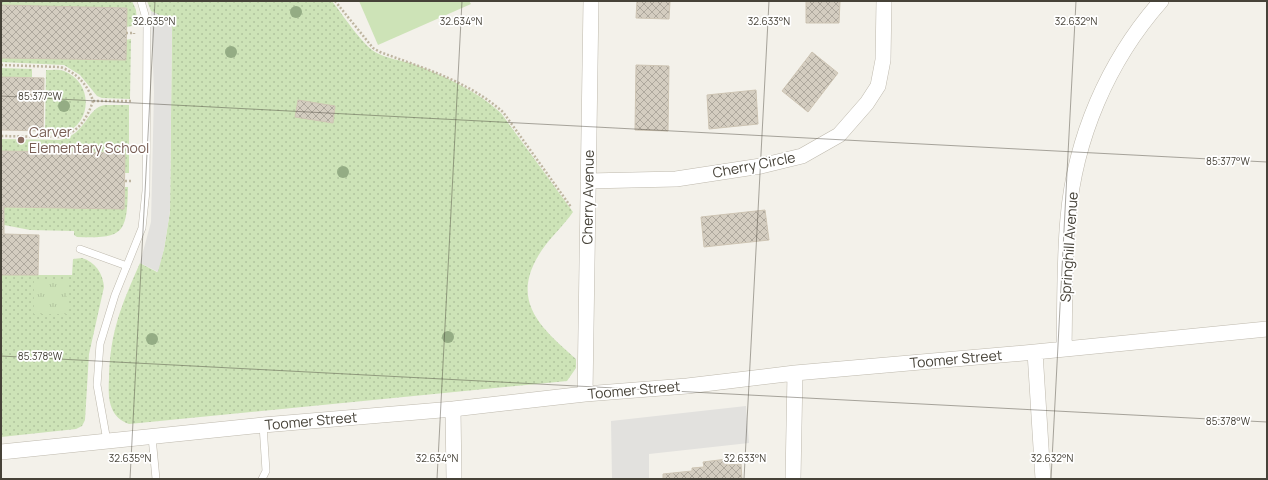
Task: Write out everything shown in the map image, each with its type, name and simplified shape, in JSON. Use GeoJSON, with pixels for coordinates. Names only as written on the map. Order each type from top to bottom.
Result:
{"type":"FeatureCollection","features":[{"type":"Feature","properties":{"kind":"street","name":"Cherry Avenue"},"geometry":{"type":"LineString","coordinates":[[585,394],[591,1]]}},
{"type":"Feature","properties":{"kind":"street","name":"Cherry Circle"},"geometry":{"type":"LineString","coordinates":[[588,181],[676,179],[760,166],[802,156],[839,135],[867,103],[878,86],[882,60],[884,1]]}},
{"type":"Feature","properties":{"kind":"street","name":"Springhill Avenue"},"geometry":{"type":"LineString","coordinates":[[1064,348],[1068,218],[1074,174],[1092,112],[1109,75],[1120,56],[1161,1]]}},
{"type":"Feature","properties":{"kind":"street","name":"Toomer Street"},"geometry":{"type":"LineString","coordinates":[[1,452],[263,425],[454,409],[585,394],[687,386],[795,373],[1035,352],[1267,329]]}},
{"type":"Feature","properties":{"kind":"street"},"geometry":{"type":"LineString","coordinates":[[1035,352],[1043,479]]}},
{"type":"Feature","properties":{"kind":"street"},"geometry":{"type":"LineString","coordinates":[[793,479],[795,373]]}},
{"type":"Feature","properties":{"kind":"street"},"geometry":{"type":"LineString","coordinates":[[454,409],[454,479]]}},
{"type":"Feature","properties":{"kind":"lane"},"geometry":{"type":"LineString","coordinates":[[107,442],[97,385],[100,344],[115,295],[142,228],[146,191],[147,22],[141,1]]}},
{"type":"Feature","properties":{"kind":"lane"},"geometry":{"type":"LineString","coordinates":[[80,249],[127,266]]}},
{"type":"Feature","properties":{"kind":"lane"},"geometry":{"type":"LineString","coordinates":[[262,479],[266,471],[263,425]]}},
{"type":"Feature","properties":{"kind":"lane"},"geometry":{"type":"LineString","coordinates":[[152,437],[156,479]]}},
{"type":"Feature","properties":{"kind":"path"},"geometry":{"type":"LineString","coordinates":[[335,1],[372,48],[414,63],[451,79],[478,94],[498,108],[575,212]]}},
{"type":"Feature","properties":{"kind":"path"},"geometry":{"type":"LineString","coordinates":[[126,33],[134,33],[134,40]]}},
{"type":"Feature","properties":{"kind":"path"},"geometry":{"type":"LineString","coordinates":[[1,65],[60,67],[65,69],[87,87],[92,102],[82,124],[68,135],[59,137],[1,136]]}},
{"type":"Feature","properties":{"kind":"path"},"geometry":{"type":"LineString","coordinates":[[92,102],[133,102],[133,94]]}},
{"type":"Feature","properties":{"kind":"green space"},"geometry":{"type":"Polygon","coordinates":[[[1,1],[132,1],[136,10],[137,23],[132,22],[132,26],[126,27],[126,8],[1,5],[1,1]]]}},
{"type":"Feature","properties":{"kind":"green space"},"geometry":{"type":"Polygon","coordinates":[[[147,1],[332,1],[358,36],[375,52],[436,73],[471,91],[501,113],[573,212],[537,258],[530,274],[528,289],[529,303],[535,315],[553,337],[576,359],[576,368],[567,381],[129,424],[122,421],[113,411],[109,399],[110,361],[118,318],[140,263],[157,272],[164,249],[170,211],[172,22],[151,11],[147,1]]]}},
{"type":"Feature","properties":{"kind":"green space"},"geometry":{"type":"Polygon","coordinates":[[[359,1],[469,1],[471,4],[378,45],[359,1]]]}},
{"type":"Feature","properties":{"kind":"green space"},"geometry":{"type":"Polygon","coordinates":[[[131,39],[130,99],[102,98],[97,96],[80,75],[64,65],[1,62],[1,58],[131,39]]]}},
{"type":"Feature","properties":{"kind":"green space"},"geometry":{"type":"Polygon","coordinates":[[[1,68],[32,69],[32,77],[1,77],[1,68]]]}},
{"type":"Feature","properties":{"kind":"green space"},"geometry":{"type":"Polygon","coordinates":[[[46,70],[62,70],[74,76],[84,93],[86,102],[80,121],[74,128],[64,133],[45,133],[46,70]]]}},
{"type":"Feature","properties":{"kind":"green space"},"geometry":{"type":"Polygon","coordinates":[[[105,105],[129,105],[129,173],[125,173],[125,153],[1,151],[1,139],[60,140],[69,137],[81,127],[94,111],[105,105]]]}},
{"type":"Feature","properties":{"kind":"green space"},"geometry":{"type":"Polygon","coordinates":[[[125,187],[128,187],[124,224],[120,230],[114,234],[93,237],[77,237],[74,235],[74,231],[30,230],[4,225],[4,207],[124,209],[125,187]]]}},
{"type":"Feature","properties":{"kind":"green space"},"geometry":{"type":"Polygon","coordinates":[[[82,258],[91,262],[98,269],[102,277],[104,287],[89,354],[85,420],[82,426],[76,429],[1,437],[1,275],[72,275],[73,259],[82,258]]]}},
{"type":"Feature","properties":{"kind":"green space"},"geometry":{"type":"Polygon","coordinates":[[[34,280],[67,280],[67,314],[34,314],[34,280]]]}},
{"type":"Feature","properties":{"kind":"shaded area"},"geometry":{"type":"Polygon","coordinates":[[[151,11],[172,22],[170,211],[164,249],[158,272],[140,263],[151,222],[154,92],[151,11]]]}},
{"type":"Feature","properties":{"kind":"shaded area"},"geometry":{"type":"Polygon","coordinates":[[[746,406],[749,443],[649,454],[649,479],[612,479],[611,421],[746,406]]]}},
{"type":"Feature","properties":{"kind":"building"},"geometry":{"type":"Polygon","coordinates":[[[637,1],[670,1],[669,19],[636,18],[637,1]]]}},
{"type":"Feature","properties":{"kind":"building"},"geometry":{"type":"Polygon","coordinates":[[[806,1],[840,1],[839,23],[806,23],[806,1]]]}},
{"type":"Feature","properties":{"kind":"building"},"geometry":{"type":"Polygon","coordinates":[[[1,5],[127,8],[126,60],[1,58],[1,5]]]}},
{"type":"Feature","properties":{"kind":"building"},"geometry":{"type":"Polygon","coordinates":[[[812,52],[838,73],[808,112],[782,91],[812,52]]]}},
{"type":"Feature","properties":{"kind":"building"},"geometry":{"type":"Polygon","coordinates":[[[636,65],[669,66],[668,131],[635,130],[636,65]]]}},
{"type":"Feature","properties":{"kind":"building"},"geometry":{"type":"Polygon","coordinates":[[[1,77],[44,78],[43,131],[1,130],[1,77]]]}},
{"type":"Feature","properties":{"kind":"building"},"geometry":{"type":"Polygon","coordinates":[[[756,90],[758,124],[709,129],[707,95],[756,90]]]}},
{"type":"Feature","properties":{"kind":"building"},"geometry":{"type":"Polygon","coordinates":[[[298,100],[335,106],[333,123],[295,117],[298,100]]]}},
{"type":"Feature","properties":{"kind":"building"},"geometry":{"type":"Polygon","coordinates":[[[1,151],[125,153],[124,209],[4,207],[4,234],[39,235],[38,275],[1,275],[1,151]]]}},
{"type":"Feature","properties":{"kind":"building"},"geometry":{"type":"Polygon","coordinates":[[[765,210],[769,240],[704,247],[701,217],[765,210]]]}},
{"type":"Feature","properties":{"kind":"building"},"geometry":{"type":"Polygon","coordinates":[[[727,459],[727,465],[741,464],[742,479],[663,479],[663,474],[692,471],[692,468],[704,467],[703,462],[727,459]]]}},
{"type":"Feature","properties":{"kind":"place","name":"Carver Elementary School"},"geometry":{"type":"Point","coordinates":[21,140]}}]}
